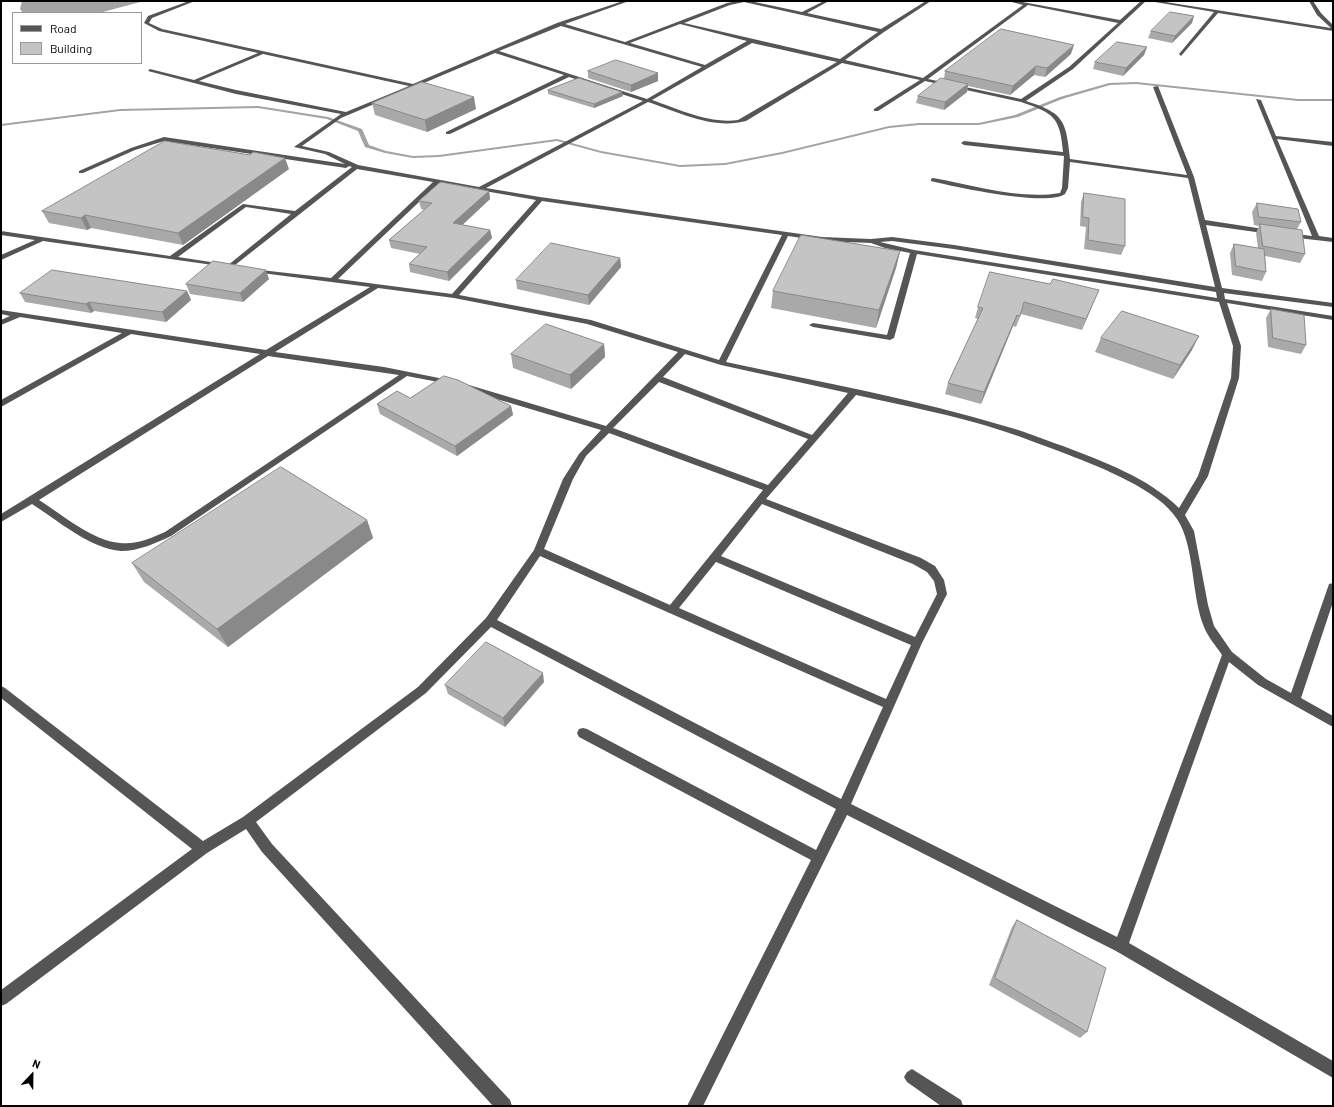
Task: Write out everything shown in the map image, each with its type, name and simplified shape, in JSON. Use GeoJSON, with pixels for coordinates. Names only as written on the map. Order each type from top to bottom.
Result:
{"type":"FeatureCollection","features":[{"type":"Feature","properties":{"kind":"street"},"geometry":{"type":"LineString","coordinates":[[193,1],[150,17],[146,23],[161,30],[413,86]]}},
{"type":"Feature","properties":{"kind":"street"},"geometry":{"type":"LineString","coordinates":[[356,167],[327,153],[297,147],[329,123],[347,114],[559,24],[627,1]]}},
{"type":"Feature","properties":{"kind":"street"},"geometry":{"type":"LineString","coordinates":[[627,43],[729,4],[744,1],[882,31]]}},
{"type":"Feature","properties":{"kind":"street"},"geometry":{"type":"LineString","coordinates":[[804,13],[827,1]]}},
{"type":"Feature","properties":{"kind":"street"},"geometry":{"type":"LineString","coordinates":[[495,51],[716,122],[737,122],[840,62],[882,31],[929,1]]}},
{"type":"Feature","properties":{"kind":"street"},"geometry":{"type":"LineString","coordinates":[[1010,1],[1122,22]]}},
{"type":"Feature","properties":{"kind":"street"},"geometry":{"type":"LineString","coordinates":[[1024,102],[1062,76],[1144,1]]}},
{"type":"Feature","properties":{"kind":"street"},"geometry":{"type":"LineString","coordinates":[[1151,1],[1333,29]]}},
{"type":"Feature","properties":{"kind":"street"},"geometry":{"type":"LineString","coordinates":[[1311,1],[1319,14],[1333,29]]}},
{"type":"Feature","properties":{"kind":"street"},"geometry":{"type":"LineString","coordinates":[[876,110],[923,80],[1027,4]]}},
{"type":"Feature","properties":{"kind":"street"},"geometry":{"type":"LineString","coordinates":[[1181,55],[1217,12]]}},
{"type":"Feature","properties":{"kind":"street"},"geometry":{"type":"LineString","coordinates":[[680,23],[840,62],[1024,102],[1045,109],[1057,116],[1060,122],[1066,157],[1066,188],[1062,194],[1054,197],[1026,196],[933,180]]}},
{"type":"Feature","properties":{"kind":"street"},"geometry":{"type":"LineString","coordinates":[[559,24],[706,67]]}},
{"type":"Feature","properties":{"kind":"street"},"geometry":{"type":"LineString","coordinates":[[481,188],[648,100],[750,41]]}},
{"type":"Feature","properties":{"kind":"street"},"geometry":{"type":"LineString","coordinates":[[195,82],[263,52]]}},
{"type":"Feature","properties":{"kind":"street"},"geometry":{"type":"LineString","coordinates":[[150,70],[195,82],[318,110],[347,114]]}},
{"type":"Feature","properties":{"kind":"street"},"geometry":{"type":"LineString","coordinates":[[448,133],[569,75]]}},
{"type":"Feature","properties":{"kind":"street"},"geometry":{"type":"LineString","coordinates":[[1156,87],[1191,177],[1218,290],[1237,346],[1235,378],[1203,476],[1180,515]]}},
{"type":"Feature","properties":{"kind":"street"},"geometry":{"type":"LineString","coordinates":[[1258,100],[1318,239]]}},
{"type":"Feature","properties":{"kind":"street"},"geometry":{"type":"LineString","coordinates":[[1274,137],[1333,144]]}},
{"type":"Feature","properties":{"kind":"street"},"geometry":{"type":"LineString","coordinates":[[81,172],[133,149],[164,139],[356,167],[540,199],[786,234],[822,239],[871,241],[892,239],[954,247],[1218,290],[1333,305]]}},
{"type":"Feature","properties":{"kind":"street"},"geometry":{"type":"LineString","coordinates":[[964,142],[1191,177]]}},
{"type":"Feature","properties":{"kind":"street"},"geometry":{"type":"LineString","coordinates":[[230,267],[296,213],[356,167]]}},
{"type":"Feature","properties":{"kind":"street"},"geometry":{"type":"LineString","coordinates":[[334,280],[438,181]]}},
{"type":"Feature","properties":{"kind":"street"},"geometry":{"type":"LineString","coordinates":[[454,296],[540,199]]}},
{"type":"Feature","properties":{"kind":"street"},"geometry":{"type":"LineString","coordinates":[[172,258],[245,205],[296,213]]}},
{"type":"Feature","properties":{"kind":"street"},"geometry":{"type":"LineString","coordinates":[[1202,222],[1333,240]]}},
{"type":"Feature","properties":{"kind":"street"},"geometry":{"type":"LineString","coordinates":[[1,233],[230,267],[454,296],[588,322],[683,352],[721,362],[957,415],[1007,429],[1062,448],[1141,483],[1180,515],[1189,531],[1202,605],[1210,628],[1228,655],[1262,682],[1333,722]]}},
{"type":"Feature","properties":{"kind":"street"},"geometry":{"type":"LineString","coordinates":[[721,362],[786,234]]}},
{"type":"Feature","properties":{"kind":"street"},"geometry":{"type":"LineString","coordinates":[[1,258],[41,240]]}},
{"type":"Feature","properties":{"kind":"street"},"geometry":{"type":"LineString","coordinates":[[871,241],[887,247],[914,252],[1333,318]]}},
{"type":"Feature","properties":{"kind":"street"},"geometry":{"type":"LineString","coordinates":[[813,325],[890,338],[914,252]]}},
{"type":"Feature","properties":{"kind":"street"},"geometry":{"type":"LineString","coordinates":[[1,519],[377,286]]}},
{"type":"Feature","properties":{"kind":"street"},"geometry":{"type":"LineString","coordinates":[[1,312],[407,373],[474,388],[607,428],[770,489]]}},
{"type":"Feature","properties":{"kind":"street"},"geometry":{"type":"LineString","coordinates":[[1,323],[18,315]]}},
{"type":"Feature","properties":{"kind":"street"},"geometry":{"type":"LineString","coordinates":[[1,404],[129,332]]}},
{"type":"Feature","properties":{"kind":"street"},"geometry":{"type":"LineString","coordinates":[[1,999],[202,849],[248,821],[363,736],[422,690],[490,621],[538,551],[568,479],[583,454],[683,352]]}},
{"type":"Feature","properties":{"kind":"street"},"geometry":{"type":"LineString","coordinates":[[33,500],[101,543],[120,547],[138,546],[153,541],[168,534],[407,373]]}},
{"type":"Feature","properties":{"kind":"street"},"geometry":{"type":"LineString","coordinates":[[657,378],[813,438]]}},
{"type":"Feature","properties":{"kind":"street"},"geometry":{"type":"LineString","coordinates":[[672,610],[760,500],[855,391]]}},
{"type":"Feature","properties":{"kind":"street"},"geometry":{"type":"LineString","coordinates":[[695,1106],[844,807],[917,643],[942,594],[939,580],[931,569],[917,561],[760,500]]}},
{"type":"Feature","properties":{"kind":"street"},"geometry":{"type":"LineString","coordinates":[[538,551],[889,705]]}},
{"type":"Feature","properties":{"kind":"street"},"geometry":{"type":"LineString","coordinates":[[714,558],[917,643]]}},
{"type":"Feature","properties":{"kind":"street"},"geometry":{"type":"LineString","coordinates":[[1294,701],[1333,587]]}},
{"type":"Feature","properties":{"kind":"street"},"geometry":{"type":"LineString","coordinates":[[490,621],[844,807],[1121,946],[1333,1070]]}},
{"type":"Feature","properties":{"kind":"street"},"geometry":{"type":"LineString","coordinates":[[1121,946],[1224,661],[1228,655]]}},
{"type":"Feature","properties":{"kind":"street"},"geometry":{"type":"LineString","coordinates":[[1,691],[202,849]]}},
{"type":"Feature","properties":{"kind":"street"},"geometry":{"type":"LineString","coordinates":[[583,733],[819,858]]}},
{"type":"Feature","properties":{"kind":"street"},"geometry":{"type":"LineString","coordinates":[[248,821],[267,848],[504,1106]]}},
{"type":"Feature","properties":{"kind":"street"},"geometry":{"type":"LineString","coordinates":[[912,1077],[955,1106]]}},
{"type":"Feature","properties":{"kind":"shaded area"},"geometry":{"type":"Polygon","coordinates":[[[22,1],[144,1],[103,12],[22,12],[20,9],[22,1]]]}},
{"type":"Feature","properties":{"kind":"building"},"geometry":{"type":"Polygon","coordinates":[[[1170,12],[1194,16],[1175,36],[1151,31],[1170,12]]]}},
{"type":"Feature","properties":{"kind":"building"},"geometry":{"type":"Polygon","coordinates":[[[1001,29],[1074,45],[1047,68],[1036,66],[1013,86],[945,71],[1001,29]]]}},
{"type":"Feature","properties":{"kind":"building"},"geometry":{"type":"Polygon","coordinates":[[[1117,42],[1147,47],[1126,68],[1095,62],[1117,42]]]}},
{"type":"Feature","properties":{"kind":"building"},"geometry":{"type":"Polygon","coordinates":[[[616,60],[658,73],[631,85],[588,71],[616,60]]]}},
{"type":"Feature","properties":{"kind":"building"},"geometry":{"type":"Polygon","coordinates":[[[579,78],[622,92],[594,104],[548,90],[579,78]]]}},
{"type":"Feature","properties":{"kind":"building"},"geometry":{"type":"Polygon","coordinates":[[[941,78],[968,84],[945,102],[918,96],[941,78]]]}},
{"type":"Feature","properties":{"kind":"building"},"geometry":{"type":"Polygon","coordinates":[[[422,82],[474,97],[425,120],[372,103],[422,82]]]}},
{"type":"Feature","properties":{"kind":"building"},"geometry":{"type":"Polygon","coordinates":[[[165,141],[250,155],[253,152],[285,158],[178,233],[85,215],[81,218],[42,211],[165,141]]]}},
{"type":"Feature","properties":{"kind":"building"},"geometry":{"type":"Polygon","coordinates":[[[441,182],[489,191],[453,223],[490,230],[447,272],[409,264],[427,247],[389,240],[432,203],[419,201],[441,182]]]}},
{"type":"Feature","properties":{"kind":"building"},"geometry":{"type":"Polygon","coordinates":[[[1084,193],[1125,199],[1125,246],[1088,240],[1089,218],[1083,217],[1084,193]]]}},
{"type":"Feature","properties":{"kind":"building"},"geometry":{"type":"Polygon","coordinates":[[[1257,203],[1298,209],[1301,222],[1259,217],[1257,203]]]}},
{"type":"Feature","properties":{"kind":"building"},"geometry":{"type":"Polygon","coordinates":[[[1260,224],[1302,230],[1305,254],[1263,246],[1260,224]]]}},
{"type":"Feature","properties":{"kind":"building"},"geometry":{"type":"Polygon","coordinates":[[[801,235],[900,251],[879,310],[773,291],[801,235]]]}},
{"type":"Feature","properties":{"kind":"building"},"geometry":{"type":"Polygon","coordinates":[[[551,243],[620,258],[588,295],[516,280],[551,243]]]}},
{"type":"Feature","properties":{"kind":"building"},"geometry":{"type":"Polygon","coordinates":[[[1234,244],[1264,249],[1266,272],[1236,266],[1234,244]]]}},
{"type":"Feature","properties":{"kind":"building"},"geometry":{"type":"Polygon","coordinates":[[[213,261],[266,270],[240,293],[186,284],[213,261]]]}},
{"type":"Feature","properties":{"kind":"building"},"geometry":{"type":"Polygon","coordinates":[[[52,270],[187,291],[162,312],[89,302],[86,304],[20,293],[52,270]]]}},
{"type":"Feature","properties":{"kind":"building"},"geometry":{"type":"Polygon","coordinates":[[[990,272],[1050,284],[1053,279],[1099,290],[1086,319],[1024,302],[1020,316],[1017,315],[984,392],[948,383],[983,308],[978,307],[990,272]]]}},
{"type":"Feature","properties":{"kind":"building"},"geometry":{"type":"Polygon","coordinates":[[[1271,309],[1304,315],[1306,345],[1273,338],[1271,309]]]}},
{"type":"Feature","properties":{"kind":"building"},"geometry":{"type":"Polygon","coordinates":[[[1122,311],[1199,336],[1180,365],[1101,338],[1122,311]]]}},
{"type":"Feature","properties":{"kind":"building"},"geometry":{"type":"Polygon","coordinates":[[[546,324],[604,344],[570,375],[511,354],[546,324]]]}},
{"type":"Feature","properties":{"kind":"building"},"geometry":{"type":"Polygon","coordinates":[[[444,376],[458,380],[511,406],[455,446],[377,404],[397,391],[410,398],[444,376]]]}},
{"type":"Feature","properties":{"kind":"building"},"geometry":{"type":"Polygon","coordinates":[[[281,467],[367,520],[217,629],[132,563],[281,467]]]}},
{"type":"Feature","properties":{"kind":"building"},"geometry":{"type":"Polygon","coordinates":[[[486,642],[543,673],[503,718],[445,685],[486,642]]]}},
{"type":"Feature","properties":{"kind":"building"},"geometry":{"type":"Polygon","coordinates":[[[1017,920],[1106,968],[1087,1032],[995,978],[1017,920]]]}},
{"type":"Feature","properties":{"kind":"waterway"},"geometry":{"type":"LineString","coordinates":[[1,125],[120,110],[258,107],[328,118],[360,130],[367,146],[385,152],[413,157],[439,156],[557,140],[601,152],[680,166],[725,164],[782,153],[889,127],[919,124],[979,124],[1016,116],[1061,98],[1110,84],[1136,83],[1298,100],[1333,100]]}}]}
